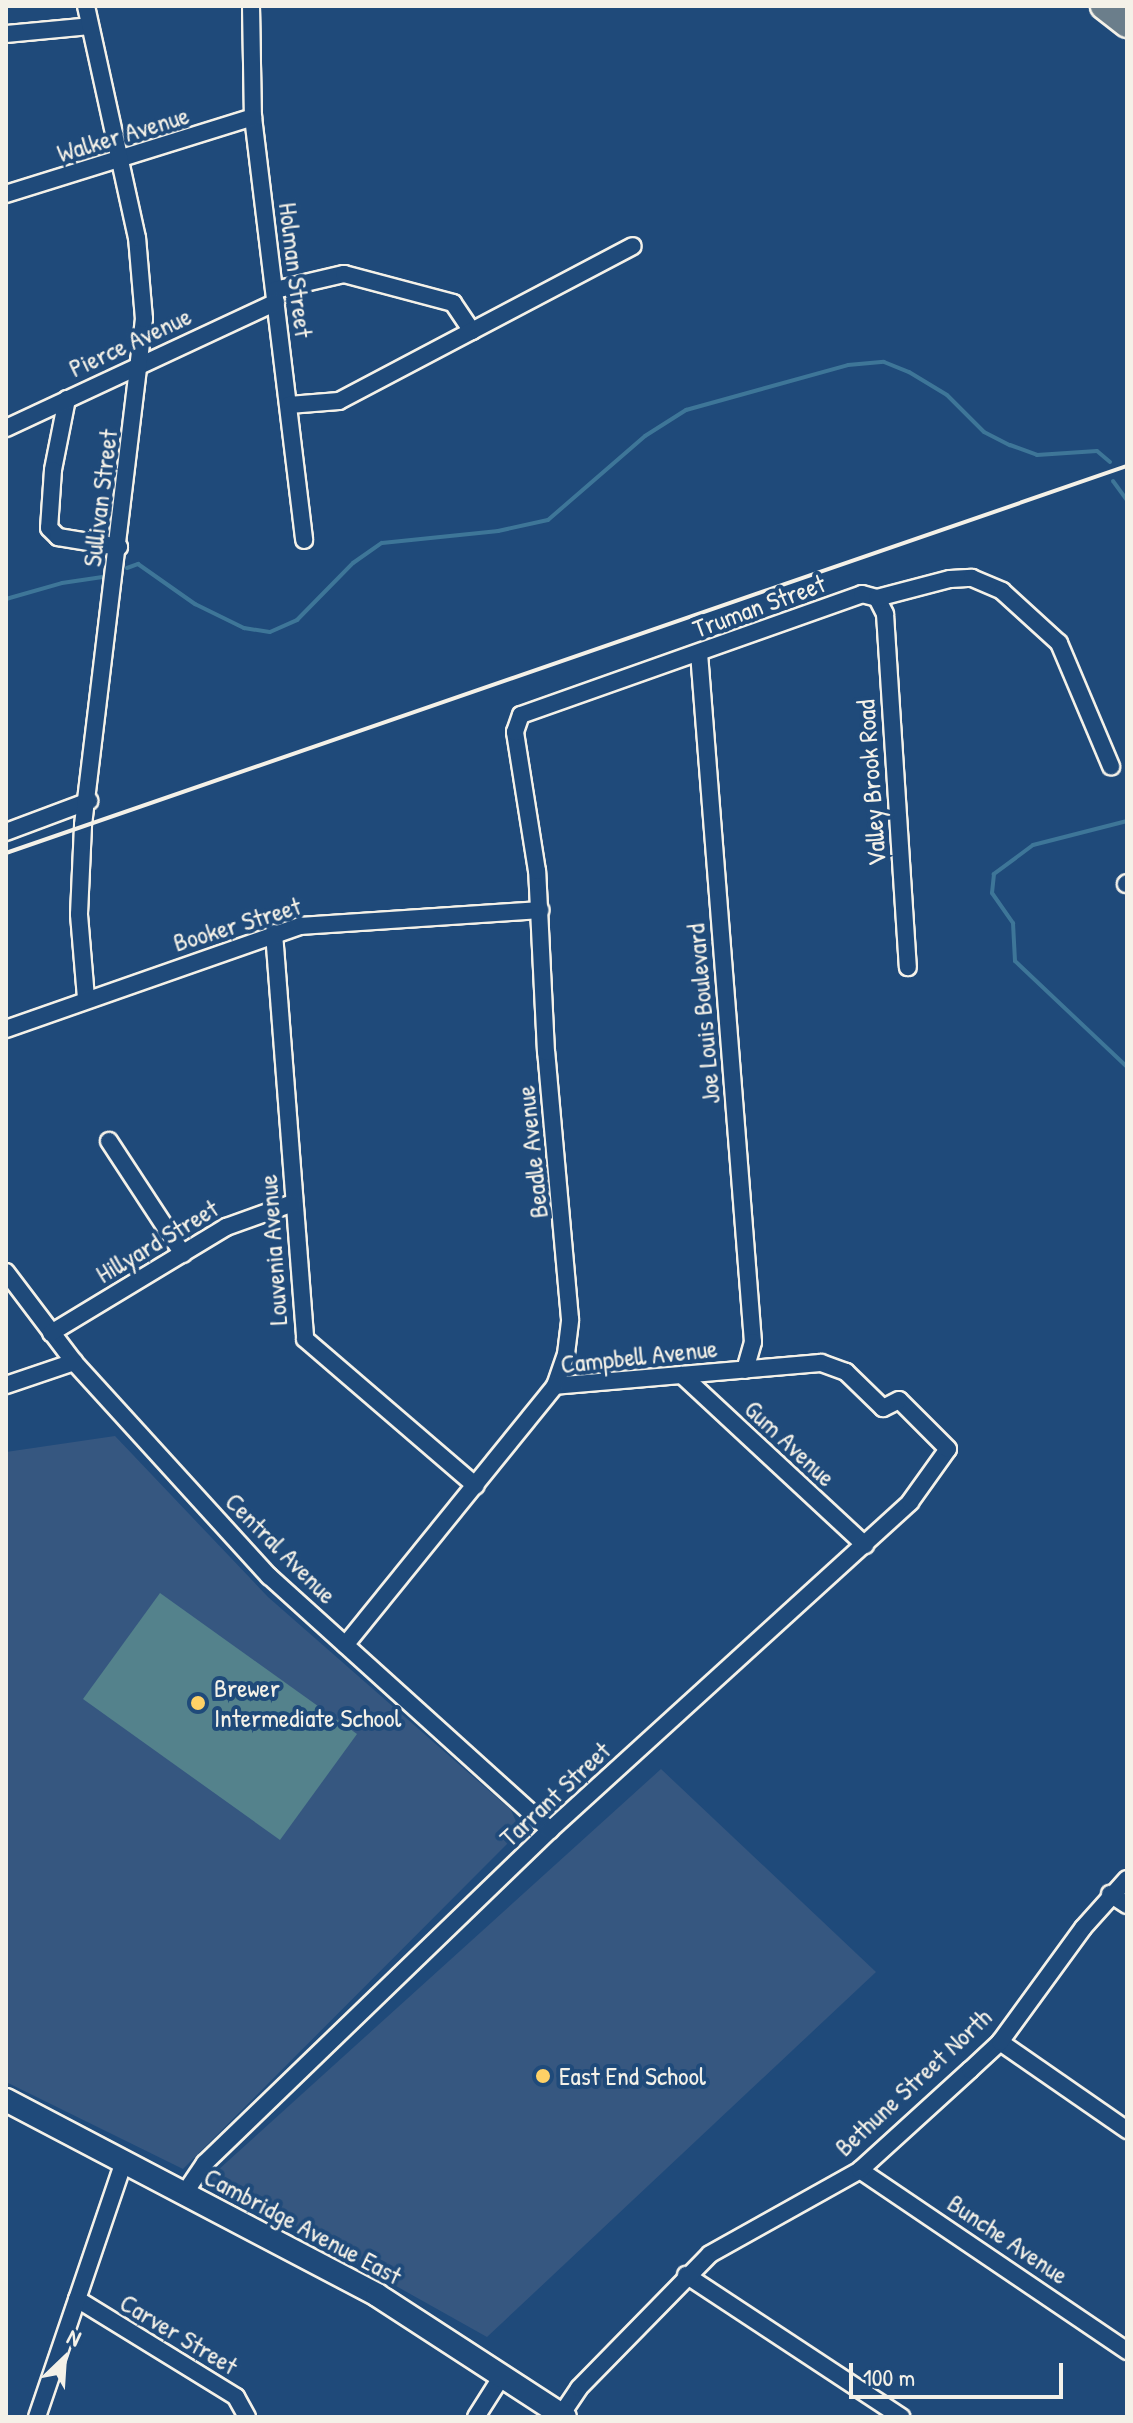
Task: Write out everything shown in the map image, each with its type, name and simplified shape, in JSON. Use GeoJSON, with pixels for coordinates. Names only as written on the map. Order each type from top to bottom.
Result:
{"type":"FeatureCollection","features":[{"type":"Feature","properties":{"kind":"highway"},"geometry":{"type":"LineString","coordinates":[[1104,6],[1127,24]]}},
{"type":"Feature","properties":{"kind":"main road","name":"Cambridge Avenue East"},"geometry":{"type":"LineString","coordinates":[[6,2100],[377,2295],[563,2416]]}},
{"type":"Feature","properties":{"kind":"street","name":"Sullivan Street"},"geometry":{"type":"LineString","coordinates":[[86,6],[143,276],[140,365],[79,883],[86,998]]}},
{"type":"Feature","properties":{"kind":"street","name":"Holman Street"},"geometry":{"type":"LineString","coordinates":[[251,6],[253,117],[304,540]]}},
{"type":"Feature","properties":{"kind":"street"},"geometry":{"type":"LineString","coordinates":[[6,34],[90,26]]}},
{"type":"Feature","properties":{"kind":"street","name":"Walker Avenue"},"geometry":{"type":"LineString","coordinates":[[6,194],[253,117]]}},
{"type":"Feature","properties":{"kind":"street"},"geometry":{"type":"LineString","coordinates":[[289,405],[339,401],[633,246]]}},
{"type":"Feature","properties":{"kind":"street","name":"Pierce Avenue"},"geometry":{"type":"LineString","coordinates":[[6,428],[276,296],[344,274],[453,303],[472,331]]}},
{"type":"Feature","properties":{"kind":"street"},"geometry":{"type":"LineString","coordinates":[[67,399],[53,470],[49,528],[58,537],[119,547]]}},
{"type":"Feature","properties":{"kind":"street","name":"Truman Street"},"geometry":{"type":"LineString","coordinates":[[540,910],[517,720],[527,712],[862,594],[877,598],[950,579],[985,581],[1002,591],[1059,643],[1111,766]]}},
{"type":"Feature","properties":{"kind":"street","name":"Valley Brook Road"},"geometry":{"type":"LineString","coordinates":[[877,598],[885,614],[908,967]]}},
{"type":"Feature","properties":{"kind":"street","name":"Joe Louis Boulevard"},"geometry":{"type":"LineString","coordinates":[[699,653],[753,1342],[745,1370]]}},
{"type":"Feature","properties":{"kind":"street"},"geometry":{"type":"LineString","coordinates":[[6,832],[89,801]]}},
{"type":"Feature","properties":{"kind":"street","name":"Booker Street"},"geometry":{"type":"LineString","coordinates":[[6,1029],[274,933],[326,923],[540,910]]}},
{"type":"Feature","properties":{"kind":"street","name":"Beadle Avenue"},"geometry":{"type":"LineString","coordinates":[[540,910],[546,1052],[570,1319],[566,1354],[555,1386]]}},
{"type":"Feature","properties":{"kind":"street","name":"Louvenia Avenue"},"geometry":{"type":"LineString","coordinates":[[274,933],[305,1339],[476,1486]]}},
{"type":"Feature","properties":{"kind":"street"},"geometry":{"type":"LineString","coordinates":[[109,1141],[183,1254]]}},
{"type":"Feature","properties":{"kind":"street","name":"Hillyard Street"},"geometry":{"type":"LineString","coordinates":[[51,1333],[234,1222],[293,1203]]}},
{"type":"Feature","properties":{"kind":"street","name":"Central Avenue"},"geometry":{"type":"LineString","coordinates":[[6,1272],[74,1362],[269,1576],[550,1830]]}},
{"type":"Feature","properties":{"kind":"street"},"geometry":{"type":"LineString","coordinates":[[6,1385],[74,1362]]}},
{"type":"Feature","properties":{"kind":"street","name":"Campbell Avenue"},"geometry":{"type":"LineString","coordinates":[[345,1645],[555,1386],[830,1365],[846,1372],[883,1408],[899,1400],[934,1431]]}},
{"type":"Feature","properties":{"kind":"street","name":"Gum Avenue"},"geometry":{"type":"LineString","coordinates":[[682,1375],[865,1545]]}},
{"type":"Feature","properties":{"kind":"street","name":"Tarrant Street"},"geometry":{"type":"LineString","coordinates":[[184,2194],[205,2163],[550,1830],[910,1502],[948,1449],[934,1431]]}},
{"type":"Feature","properties":{"kind":"street","name":"Bethune Street North"},"geometry":{"type":"LineString","coordinates":[[563,2416],[686,2275],[734,2239],[860,2170],[1000,2042],[1110,1894],[1127,1879]]}},
{"type":"Feature","properties":{"kind":"street"},"geometry":{"type":"LineString","coordinates":[[1110,1894],[1127,1905]]}},
{"type":"Feature","properties":{"kind":"street"},"geometry":{"type":"LineString","coordinates":[[1000,2042],[1127,2130]]}},
{"type":"Feature","properties":{"kind":"street"},"geometry":{"type":"LineString","coordinates":[[37,2417],[124,2161]]}},
{"type":"Feature","properties":{"kind":"street","name":"Bunche Avenue"},"geometry":{"type":"LineString","coordinates":[[860,2170],[1127,2351]]}},
{"type":"Feature","properties":{"kind":"street"},"geometry":{"type":"LineString","coordinates":[[686,2275],[901,2417]]}},
{"type":"Feature","properties":{"kind":"street","name":"Carver Street"},"geometry":{"type":"LineString","coordinates":[[77,2299],[236,2397],[247,2417]]}},
{"type":"Feature","properties":{"kind":"street"},"geometry":{"type":"LineString","coordinates":[[476,2417],[502,2376]]}},
{"type":"Feature","properties":{"kind":"shaded area","name":"Brewer Intermediate School"},"geometry":{"type":"Polygon","coordinates":[[[115,1436],[268,1597],[511,1810],[520,1831],[183,2169],[6,2082],[6,1452],[115,1436]]]}},
{"type":"Feature","properties":{"kind":"shaded area","name":"East End School"},"geometry":{"type":"Polygon","coordinates":[[[661,1769],[876,1972],[487,2337],[207,2180],[661,1769]]]}},
{"type":"Feature","properties":{"kind":"green space"},"geometry":{"type":"Polygon","coordinates":[[[160,1593],[357,1734],[280,1840],[83,1699],[160,1593]]]}},
{"type":"Feature","properties":{"kind":"waterway"},"geometry":{"type":"LineString","coordinates":[[127,568],[138,564],[195,604],[244,628],[270,632],[297,620],[353,563],[382,543],[498,531],[548,520],[645,436],[686,410],[848,365],[884,362],[909,372],[947,395],[984,432],[1037,455],[1097,451],[1110,462]]}},
{"type":"Feature","properties":{"kind":"waterway"},"geometry":{"type":"LineString","coordinates":[[1113,481],[1127,500]]}},
{"type":"Feature","properties":{"kind":"waterway"},"geometry":{"type":"LineString","coordinates":[[6,599],[62,583],[103,577]]}},
{"type":"Feature","properties":{"kind":"waterway"},"geometry":{"type":"LineString","coordinates":[[1127,821],[1033,845],[994,874],[992,893],[1013,923],[1015,961],[1127,1067]]}},
{"type":"Feature","properties":{"kind":"railway"},"geometry":{"type":"LineString","coordinates":[[6,853],[1127,466]]}},
{"type":"Feature","properties":{"kind":"place","name":"Brewer Intermediate School"},"geometry":{"type":"Point","coordinates":[198,1703]}},
{"type":"Feature","properties":{"kind":"place","name":"East End School"},"geometry":{"type":"Point","coordinates":[543,2076]}}]}
